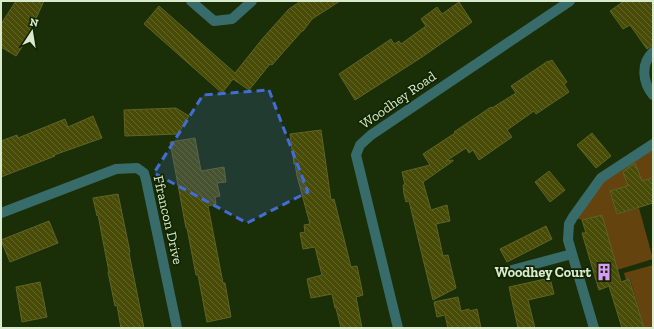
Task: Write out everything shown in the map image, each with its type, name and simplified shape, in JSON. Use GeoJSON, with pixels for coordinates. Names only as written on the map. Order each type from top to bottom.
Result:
{"type":"FeatureCollection","features":[{"type":"Feature","properties":{"kind":"street"},"geometry":{"type":"LineString","coordinates":[[191,1],[214,21],[232,19],[252,1]]}},
{"type":"Feature","properties":{"kind":"street","name":"Woodhey Road"},"geometry":{"type":"LineString","coordinates":[[398,328],[356,155],[360,145],[371,135],[570,1]]}},
{"type":"Feature","properties":{"kind":"street"},"geometry":{"type":"LineString","coordinates":[[653,52],[646,63],[644,72],[648,90],[653,95]]}},
{"type":"Feature","properties":{"kind":"street"},"geometry":{"type":"LineString","coordinates":[[594,328],[568,240],[569,224],[601,178],[653,144]]}},
{"type":"Feature","properties":{"kind":"street","name":"Ffrancon Drive"},"geometry":{"type":"LineString","coordinates":[[1,212],[116,169],[137,168],[144,173],[146,180],[177,328]]}},
{"type":"Feature","properties":{"kind":"street"},"geometry":{"type":"LineString","coordinates":[[505,272],[572,254]]}},
{"type":"Feature","properties":{"kind":"highlighted area"},"geometry":{"type":"Polygon","coordinates":[[[269,90],[308,192],[247,223],[154,173],[203,95],[269,90]]]}},
{"type":"Feature","properties":{"kind":"shaded area"},"geometry":{"type":"Polygon","coordinates":[[[653,144],[653,178],[610,192],[617,214],[639,208],[653,259],[617,270],[602,215],[582,220],[573,217],[601,178],[653,144]]]}},
{"type":"Feature","properties":{"kind":"shaded area"},"geometry":{"type":"Polygon","coordinates":[[[653,265],[653,328],[644,328],[630,279],[626,280],[624,273],[653,265]]]}},
{"type":"Feature","properties":{"kind":"building"},"geometry":{"type":"Polygon","coordinates":[[[16,1],[44,1],[32,27],[34,29],[16,56],[1,47],[1,24],[16,1]]]}},
{"type":"Feature","properties":{"kind":"building"},"geometry":{"type":"Polygon","coordinates":[[[301,1],[340,1],[312,19],[272,65],[270,64],[249,90],[233,79],[222,93],[144,24],[159,6],[235,73],[289,9],[301,1]]]}},
{"type":"Feature","properties":{"kind":"building"},"geometry":{"type":"Polygon","coordinates":[[[624,1],[653,1],[653,46],[647,49],[630,25],[623,29],[610,11],[624,1]]]}},
{"type":"Feature","properties":{"kind":"building"},"geometry":{"type":"Polygon","coordinates":[[[459,2],[472,22],[422,57],[355,100],[339,74],[391,39],[394,44],[399,41],[401,44],[426,26],[421,19],[437,7],[442,14],[459,2]]]}},
{"type":"Feature","properties":{"kind":"building"},"geometry":{"type":"Polygon","coordinates":[[[552,60],[567,82],[564,84],[569,92],[536,114],[534,111],[507,130],[512,137],[479,160],[473,150],[469,153],[466,148],[446,161],[453,160],[423,182],[431,210],[447,205],[450,221],[436,224],[443,256],[448,255],[456,288],[433,300],[409,201],[406,202],[404,194],[403,185],[405,185],[402,172],[430,165],[423,154],[491,107],[492,108],[516,93],[511,86],[548,61],[552,60]]]}},
{"type":"Feature","properties":{"kind":"building"},"geometry":{"type":"Polygon","coordinates":[[[176,108],[189,116],[178,134],[125,136],[124,110],[176,108]]]}},
{"type":"Feature","properties":{"kind":"building"},"geometry":{"type":"Polygon","coordinates":[[[93,116],[102,138],[54,155],[55,156],[1,177],[1,141],[17,135],[18,138],[65,119],[68,127],[93,116]]]}},
{"type":"Feature","properties":{"kind":"building"},"geometry":{"type":"Polygon","coordinates":[[[321,130],[331,200],[334,199],[351,267],[357,266],[363,295],[356,297],[362,328],[341,328],[332,294],[311,298],[307,279],[322,275],[315,247],[303,249],[300,233],[305,232],[304,225],[310,224],[294,164],[290,134],[321,130]]]}},
{"type":"Feature","properties":{"kind":"building"},"geometry":{"type":"Polygon","coordinates":[[[592,133],[611,156],[596,168],[577,145],[592,133]]]}},
{"type":"Feature","properties":{"kind":"building"},"geometry":{"type":"Polygon","coordinates":[[[195,138],[201,171],[224,167],[226,182],[217,183],[220,196],[215,197],[216,204],[208,206],[231,317],[207,322],[198,275],[196,275],[186,228],[170,142],[195,138]]]}},
{"type":"Feature","properties":{"kind":"building"},"geometry":{"type":"Polygon","coordinates":[[[635,163],[642,181],[653,178],[653,203],[617,214],[610,191],[628,186],[623,172],[635,163]]]}},
{"type":"Feature","properties":{"kind":"building"},"geometry":{"type":"Polygon","coordinates":[[[549,171],[565,190],[550,202],[535,182],[549,171]]]}},
{"type":"Feature","properties":{"kind":"building"},"geometry":{"type":"Polygon","coordinates":[[[118,194],[144,328],[121,328],[117,305],[115,306],[108,272],[98,215],[97,216],[93,198],[118,194]]]}},
{"type":"Feature","properties":{"kind":"building","name":"Woodhey Court"},"geometry":{"type":"Polygon","coordinates":[[[602,215],[621,282],[629,279],[644,328],[622,328],[609,286],[599,290],[582,233],[586,233],[582,220],[602,215]]]}},
{"type":"Feature","properties":{"kind":"building"},"geometry":{"type":"Polygon","coordinates":[[[49,221],[58,243],[10,262],[1,240],[49,221]]]}},
{"type":"Feature","properties":{"kind":"building"},"geometry":{"type":"Polygon","coordinates":[[[546,226],[552,239],[507,262],[500,249],[546,226]]]}},
{"type":"Feature","properties":{"kind":"building"},"geometry":{"type":"Polygon","coordinates":[[[550,278],[554,294],[528,300],[535,328],[518,328],[509,287],[550,278]]]}},
{"type":"Feature","properties":{"kind":"building"},"geometry":{"type":"Polygon","coordinates":[[[40,282],[47,317],[22,322],[16,287],[40,282]]]}},
{"type":"Feature","properties":{"kind":"building"},"geometry":{"type":"Polygon","coordinates":[[[458,297],[461,311],[477,309],[481,328],[448,328],[445,315],[437,317],[434,302],[458,297]]]}},
{"type":"Feature","properties":{"kind":"place","name":"Woodhey Court"},"geometry":{"type":"Point","coordinates":[604,272]}}]}
